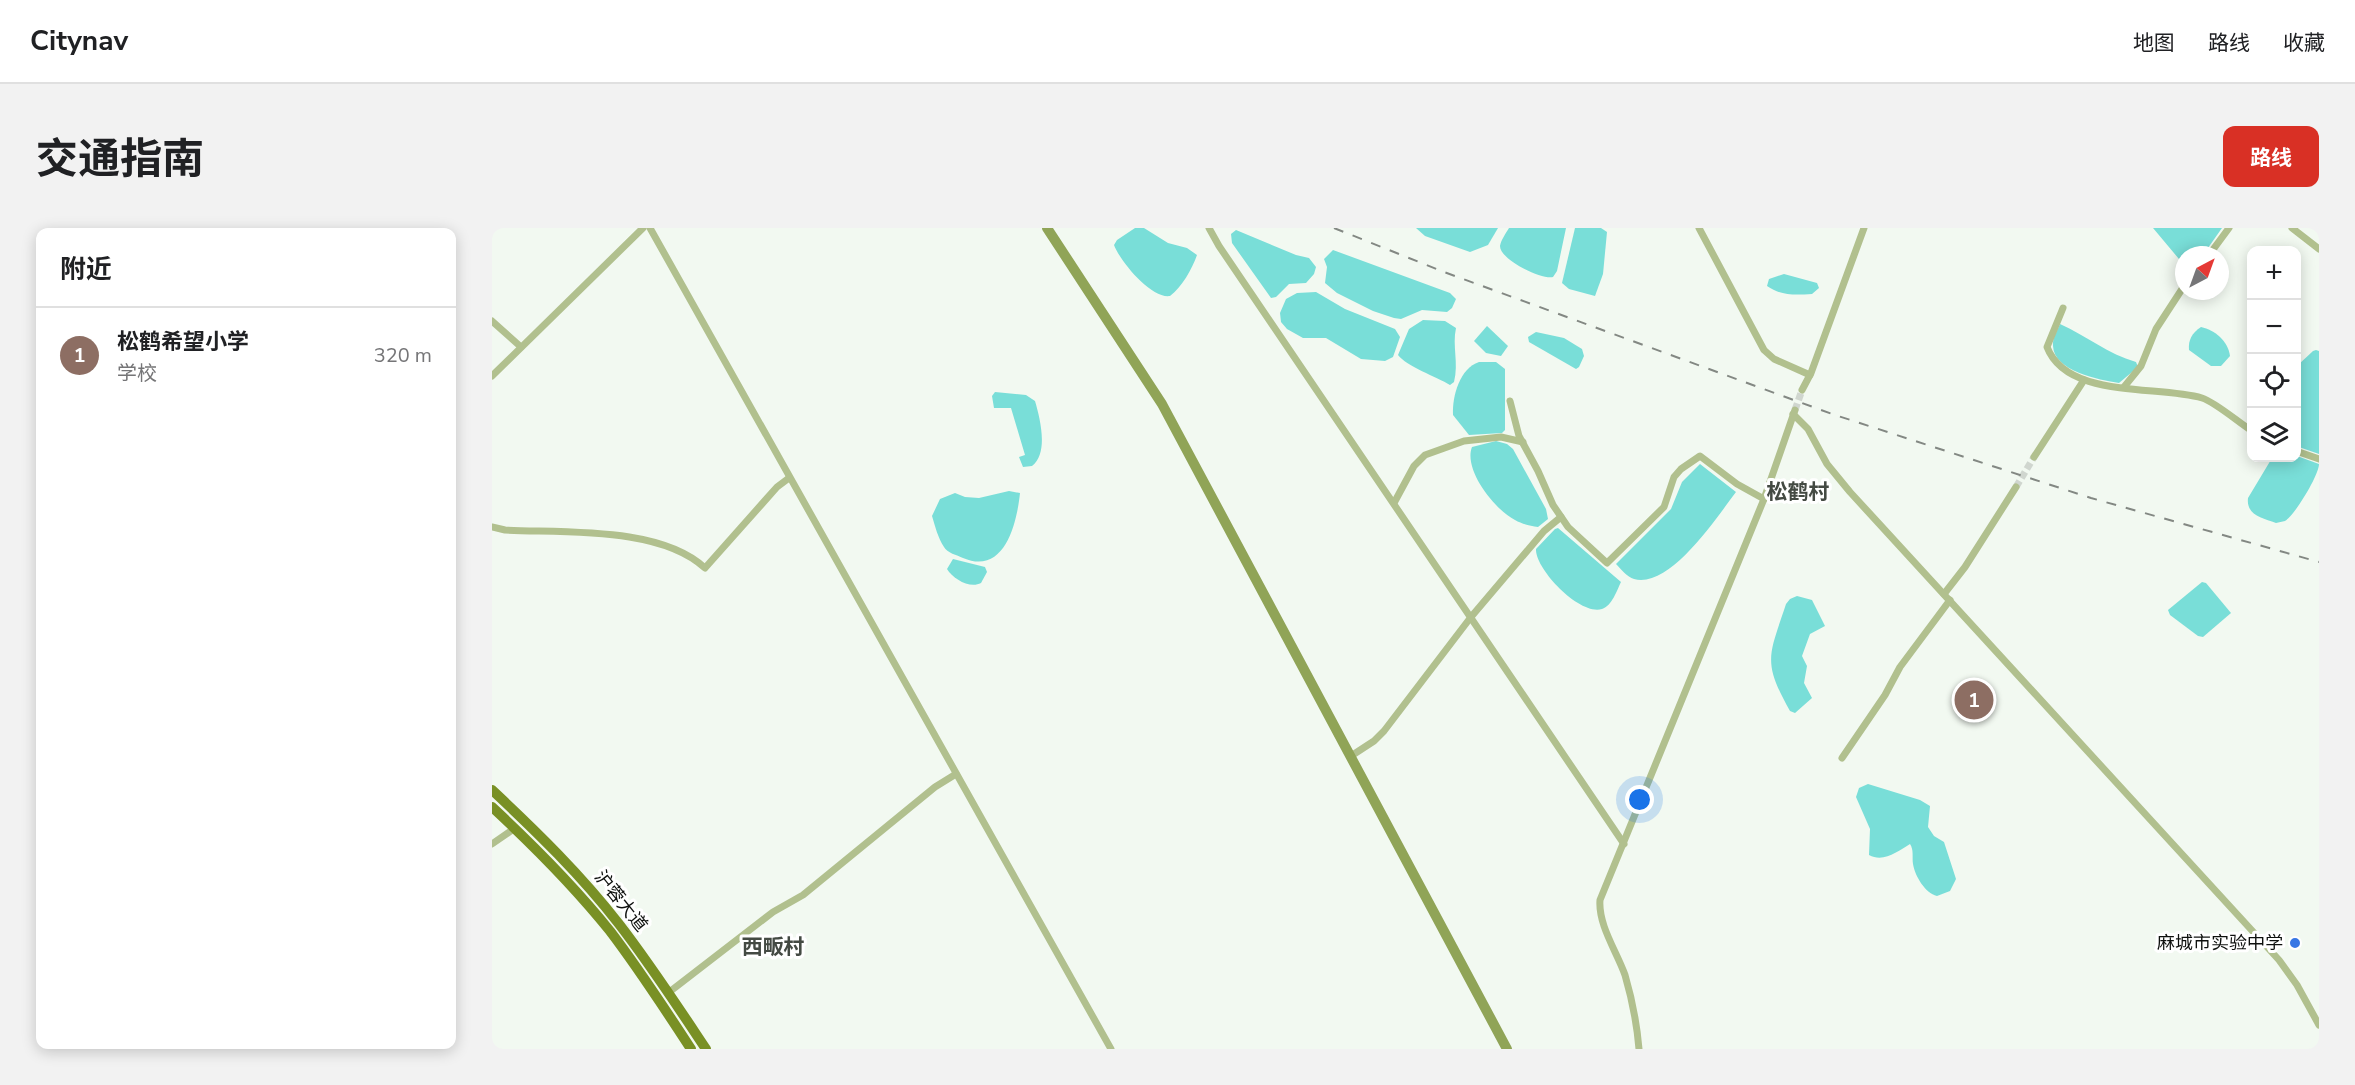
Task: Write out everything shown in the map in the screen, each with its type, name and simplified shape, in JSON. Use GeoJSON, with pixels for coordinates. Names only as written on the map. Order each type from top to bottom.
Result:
{"type":"FeatureCollection","features":[{"type":"Feature","properties":{"kind":"main road"},"geometry":{"type":"LineString","coordinates":[[1047,228],[1162,404],[1505,1048]]}},
{"type":"Feature","properties":{"kind":"main road","name":"沪蓉大道"},"geometry":{"type":"LineString","coordinates":[[492,790],[582,879],[637,947],[706,1049]]}},
{"type":"Feature","properties":{"kind":"main road","name":"沪蓉大道"},"geometry":{"type":"LineString","coordinates":[[492,807],[561,874],[610,931],[692,1049]]}},
{"type":"Feature","properties":{"kind":"street"},"geometry":{"type":"LineString","coordinates":[[492,376],[643,228]]}},
{"type":"Feature","properties":{"kind":"street"},"geometry":{"type":"LineString","coordinates":[[650,228],[1111,1049]]}},
{"type":"Feature","properties":{"kind":"street"},"geometry":{"type":"LineString","coordinates":[[1209,228],[1218,246],[1623,844]]}},
{"type":"Feature","properties":{"kind":"street"},"geometry":{"type":"LineString","coordinates":[[1699,228],[1764,350],[1774,359],[1810,375]]}},
{"type":"Feature","properties":{"kind":"street"},"geometry":{"type":"LineString","coordinates":[[1802,390],[1810,375],[1864,228]]}},
{"type":"Feature","properties":{"kind":"street"},"geometry":{"type":"LineString","coordinates":[[2216,246],[2229,228]]}},
{"type":"Feature","properties":{"kind":"street"},"geometry":{"type":"LineString","coordinates":[[2292,228],[2319,249]]}},
{"type":"Feature","properties":{"kind":"street"},"geometry":{"type":"LineString","coordinates":[[2124,387],[2142,366],[2156,329],[2175,300]]}},
{"type":"Feature","properties":{"kind":"street"},"geometry":{"type":"LineString","coordinates":[[2063,308],[2048,346],[2060,366],[2085,380],[2205,398],[2247,427]]}},
{"type":"Feature","properties":{"kind":"street"},"geometry":{"type":"LineString","coordinates":[[492,321],[521,347]]}},
{"type":"Feature","properties":{"kind":"street"},"geometry":{"type":"LineString","coordinates":[[2034,458],[2085,380]]}},
{"type":"Feature","properties":{"kind":"street"},"geometry":{"type":"LineString","coordinates":[[1510,401],[1519,436],[1553,505],[1575,534],[1607,562],[1664,507],[1674,477],[1681,469],[1700,456],[1737,484],[1764,499]]}},
{"type":"Feature","properties":{"kind":"street"},"geometry":{"type":"LineString","coordinates":[[1639,1049],[1636,1022],[1625,976],[1602,917],[1600,906],[1602,894],[1764,499],[1794,412],[1808,429],[1827,464],[1850,492],[2272,952],[2297,985],[2319,1025]]}},
{"type":"Feature","properties":{"kind":"street"},"geometry":{"type":"LineString","coordinates":[[1394,503],[1414,466],[1425,455],[1444,447],[1473,440],[1501,437],[1523,442]]}},
{"type":"Feature","properties":{"kind":"street"},"geometry":{"type":"LineString","coordinates":[[2301,453],[2319,459]]}},
{"type":"Feature","properties":{"kind":"street"},"geometry":{"type":"LineString","coordinates":[[492,527],[505,531],[627,535],[671,548],[690,557],[705,568],[777,487],[789,478]]}},
{"type":"Feature","properties":{"kind":"street"},"geometry":{"type":"LineString","coordinates":[[1842,758],[1885,695],[1900,667],[2016,487]]}},
{"type":"Feature","properties":{"kind":"street"},"geometry":{"type":"LineString","coordinates":[[1351,756],[1374,741],[1384,731],[1471,617],[1544,531],[1561,517]]}},
{"type":"Feature","properties":{"kind":"street"},"geometry":{"type":"LineString","coordinates":[[668,993],[773,912],[803,895],[935,787],[956,774]]}},
{"type":"Feature","properties":{"kind":"street"},"geometry":{"type":"LineString","coordinates":[[492,844],[515,828]]}},
{"type":"Feature","properties":{"kind":"water"},"geometry":{"type":"Polygon","coordinates":[[[1135,228],[1144,228],[1168,243],[1187,248],[1197,255],[1179,288],[1170,296],[1154,292],[1137,278],[1117,252],[1114,245],[1117,240],[1135,228]]]}},
{"type":"Feature","properties":{"kind":"water"},"geometry":{"type":"Polygon","coordinates":[[[1416,228],[1498,228],[1488,245],[1470,252],[1425,236],[1416,228]]]}},
{"type":"Feature","properties":{"kind":"water"},"geometry":{"type":"Polygon","coordinates":[[[1509,228],[1566,228],[1557,271],[1553,277],[1531,272],[1507,257],[1500,246],[1509,228]]]}},
{"type":"Feature","properties":{"kind":"water"},"geometry":{"type":"Polygon","coordinates":[[[1575,228],[1601,228],[1607,232],[1603,274],[1595,296],[1569,289],[1562,283],[1575,228]]]}},
{"type":"Feature","properties":{"kind":"water"},"geometry":{"type":"Polygon","coordinates":[[[2153,228],[2222,228],[2209,246],[2175,246],[2175,254],[2153,228]]]}},
{"type":"Feature","properties":{"kind":"water"},"geometry":{"type":"Polygon","coordinates":[[[1236,230],[1296,255],[1309,258],[1316,267],[1314,274],[1306,283],[1289,284],[1276,297],[1271,298],[1232,243],[1231,234],[1236,230]]]}},
{"type":"Feature","properties":{"kind":"water"},"geometry":{"type":"Polygon","coordinates":[[[1333,250],[1450,293],[1456,299],[1452,308],[1447,312],[1422,310],[1401,319],[1373,311],[1337,293],[1325,283],[1327,267],[1324,259],[1333,250]]]}},
{"type":"Feature","properties":{"kind":"water"},"geometry":{"type":"Polygon","coordinates":[[[1784,274],[1817,283],[1819,288],[1812,294],[1794,295],[1778,292],[1767,286],[1769,279],[1784,274]]]}},
{"type":"Feature","properties":{"kind":"water"},"geometry":{"type":"Polygon","coordinates":[[[1316,292],[1345,309],[1395,329],[1400,337],[1393,357],[1385,361],[1361,359],[1326,338],[1303,338],[1287,329],[1281,322],[1280,313],[1286,299],[1297,293],[1316,292]]]}},
{"type":"Feature","properties":{"kind":"water"},"geometry":{"type":"Polygon","coordinates":[[[1423,320],[1445,321],[1456,328],[1455,375],[1454,382],[1450,385],[1415,367],[1398,355],[1409,329],[1423,320]]]}},
{"type":"Feature","properties":{"kind":"water"},"geometry":{"type":"Polygon","coordinates":[[[2060,324],[2136,362],[2138,367],[2119,383],[2090,377],[2069,368],[2055,355],[2053,346],[2060,324]]]}},
{"type":"Feature","properties":{"kind":"water"},"geometry":{"type":"Polygon","coordinates":[[[1487,326],[1508,346],[1501,356],[1486,353],[1474,341],[1487,326]]]}},
{"type":"Feature","properties":{"kind":"water"},"geometry":{"type":"Polygon","coordinates":[[[2201,327],[2216,334],[2227,346],[2230,356],[2221,366],[2211,366],[2189,350],[2191,337],[2201,327]]]}},
{"type":"Feature","properties":{"kind":"water"},"geometry":{"type":"Polygon","coordinates":[[[1536,332],[1564,338],[1582,349],[1584,356],[1579,367],[1576,369],[1529,342],[1528,337],[1536,332]]]}},
{"type":"Feature","properties":{"kind":"water"},"geometry":{"type":"Polygon","coordinates":[[[2313,351],[2319,351],[2319,454],[2301,448],[2301,362],[2313,351]]]}},
{"type":"Feature","properties":{"kind":"water"},"geometry":{"type":"Polygon","coordinates":[[[1479,362],[1496,362],[1505,369],[1505,430],[1502,433],[1469,435],[1453,415],[1458,384],[1467,370],[1479,362]]]}},
{"type":"Feature","properties":{"kind":"water"},"geometry":{"type":"Polygon","coordinates":[[[995,392],[1026,395],[1035,401],[1041,426],[1042,444],[1037,460],[1032,466],[1023,467],[1019,457],[1025,455],[1011,408],[994,408],[992,396],[995,392]]]}},
{"type":"Feature","properties":{"kind":"water"},"geometry":{"type":"Polygon","coordinates":[[[1496,441],[1507,444],[1513,449],[1546,509],[1548,519],[1538,527],[1520,523],[1507,515],[1490,499],[1476,478],[1470,456],[1472,447],[1496,441]]]}},
{"type":"Feature","properties":{"kind":"water"},"geometry":{"type":"Polygon","coordinates":[[[2301,457],[2319,464],[2315,477],[2300,503],[2284,521],[2276,523],[2256,515],[2248,504],[2248,498],[2270,462],[2301,462],[2301,457]]]}},
{"type":"Feature","properties":{"kind":"water"},"geometry":{"type":"Polygon","coordinates":[[[1700,464],[1736,492],[1705,533],[1677,562],[1662,573],[1648,579],[1629,577],[1616,564],[1671,509],[1682,482],[1700,464]]]}},
{"type":"Feature","properties":{"kind":"water"},"geometry":{"type":"Polygon","coordinates":[[[1009,491],[1020,493],[1016,518],[1012,531],[999,553],[989,560],[977,562],[945,549],[932,516],[940,499],[955,493],[965,497],[979,498],[1009,491]]]}},
{"type":"Feature","properties":{"kind":"water"},"geometry":{"type":"Polygon","coordinates":[[[1558,528],[1621,582],[1606,607],[1593,609],[1582,605],[1560,589],[1543,568],[1536,549],[1558,528]]]}},
{"type":"Feature","properties":{"kind":"water"},"geometry":{"type":"Polygon","coordinates":[[[953,559],[985,567],[987,572],[981,583],[967,584],[953,576],[947,569],[953,559]]]}},
{"type":"Feature","properties":{"kind":"water"},"geometry":{"type":"Polygon","coordinates":[[[2202,582],[2206,583],[2231,613],[2203,637],[2198,636],[2170,615],[2168,610],[2202,582]]]}},
{"type":"Feature","properties":{"kind":"water"},"geometry":{"type":"Polygon","coordinates":[[[1797,596],[1812,600],[1825,626],[1810,634],[1802,656],[1807,666],[1804,683],[1812,698],[1795,713],[1790,711],[1781,694],[1775,680],[1771,658],[1786,604],[1797,596]]]}},
{"type":"Feature","properties":{"kind":"water"},"geometry":{"type":"Polygon","coordinates":[[[1868,784],[1920,800],[1930,806],[1928,827],[1934,836],[1944,842],[1956,879],[1950,891],[1937,896],[1925,888],[1914,869],[1910,844],[1885,857],[1869,855],[1870,829],[1856,797],[1859,788],[1868,784]]]}},
{"type":"Feature","properties":{"kind":"tunnel"},"geometry":{"type":"LineString","coordinates":[[1795,410],[1802,390]]}},
{"type":"Feature","properties":{"kind":"tunnel"},"geometry":{"type":"LineString","coordinates":[[2016,487],[2034,457]]}},
{"type":"Feature","properties":{"kind":"railway"},"geometry":{"type":"LineString","coordinates":[[1334,228],[1444,272],[1832,414],[2091,498],[2319,562]]}},
{"type":"Feature","properties":{"kind":"place","name":"松鹤希望小学"},"geometry":{"type":"Point","coordinates":[1974,700]}},
{"type":"Feature","properties":{"kind":"place","name":"麻城市实验中学"},"geometry":{"type":"Point","coordinates":[2295,943]}},
{"type":"Feature","properties":{"kind":"district","name":"松鹤村"},"geometry":{"type":"Point","coordinates":[1798,492]}},
{"type":"Feature","properties":{"kind":"district","name":"西畈村"},"geometry":{"type":"Point","coordinates":[773,947]}}]}
